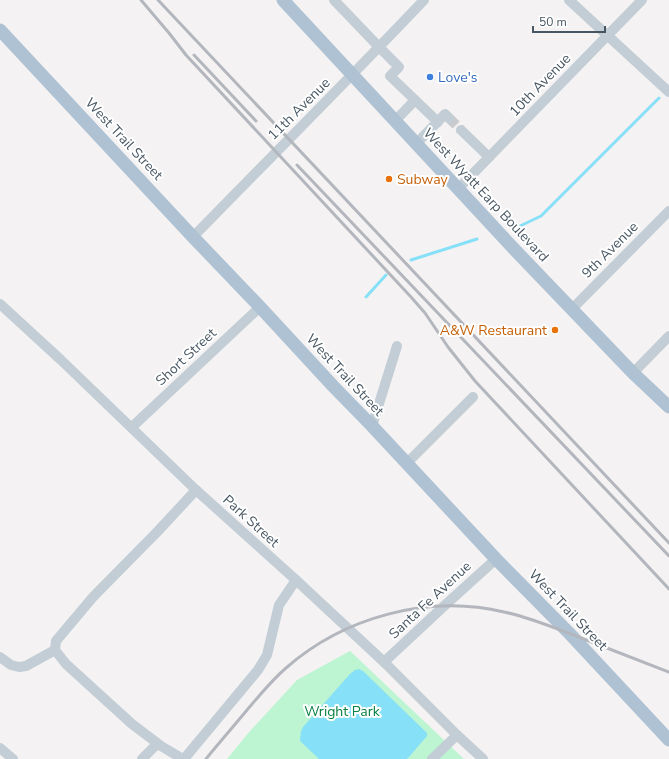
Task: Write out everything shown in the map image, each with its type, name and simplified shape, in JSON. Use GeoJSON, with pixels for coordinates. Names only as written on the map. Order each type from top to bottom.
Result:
{"type":"FeatureCollection","features":[{"type":"Feature","properties":{"kind":"main road","name":"West Wyatt Earp Boulevard"},"geometry":{"type":"LineString","coordinates":[[283,0],[458,189],[633,373],[669,407]]}},
{"type":"Feature","properties":{"kind":"main road","name":"West Trail Street"},"geometry":{"type":"LineString","coordinates":[[0,30],[260,306],[406,464],[570,634],[669,740]]}},
{"type":"Feature","properties":{"kind":"street"},"geometry":{"type":"LineString","coordinates":[[334,0],[399,67],[390,76],[438,122]]}},
{"type":"Feature","properties":{"kind":"street","name":"11th Avenue"},"geometry":{"type":"LineString","coordinates":[[193,236],[379,48],[424,0]]}},
{"type":"Feature","properties":{"kind":"street"},"geometry":{"type":"LineString","coordinates":[[569,0],[669,92]]}},
{"type":"Feature","properties":{"kind":"street","name":"10th Avenue"},"geometry":{"type":"LineString","coordinates":[[458,189],[642,0]]}},
{"type":"Feature","properties":{"kind":"street"},"geometry":{"type":"LineString","coordinates":[[395,121],[415,100]]}},
{"type":"Feature","properties":{"kind":"street"},"geometry":{"type":"LineString","coordinates":[[416,144],[445,114],[449,118]]}},
{"type":"Feature","properties":{"kind":"street"},"geometry":{"type":"LineString","coordinates":[[461,130],[489,157]]}},
{"type":"Feature","properties":{"kind":"street","name":"9th Avenue"},"geometry":{"type":"LineString","coordinates":[[572,309],[669,211]]}},
{"type":"Feature","properties":{"kind":"street","name":"Park Street"},"geometry":{"type":"LineString","coordinates":[[0,304],[132,427],[196,490],[384,662],[483,759]]}},
{"type":"Feature","properties":{"kind":"street","name":"Short Street"},"geometry":{"type":"LineString","coordinates":[[132,427],[260,306]]}},
{"type":"Feature","properties":{"kind":"street"},"geometry":{"type":"LineString","coordinates":[[633,373],[669,336]]}},
{"type":"Feature","properties":{"kind":"street"},"geometry":{"type":"LineString","coordinates":[[372,426],[397,346]]}},
{"type":"Feature","properties":{"kind":"street"},"geometry":{"type":"LineString","coordinates":[[406,464],[473,397]]}},
{"type":"Feature","properties":{"kind":"street"},"geometry":{"type":"LineString","coordinates":[[196,490],[93,597],[56,641],[55,650],[66,664],[132,724],[157,744],[184,759],[258,670],[267,655],[279,605],[296,580]]}},
{"type":"Feature","properties":{"kind":"street","name":"Santa Fe Avenue"},"geometry":{"type":"LineString","coordinates":[[384,662],[443,606],[496,559]]}},
{"type":"Feature","properties":{"kind":"street"},"geometry":{"type":"LineString","coordinates":[[0,657],[11,665],[19,667],[26,666],[55,650]]}},
{"type":"Feature","properties":{"kind":"street"},"geometry":{"type":"LineString","coordinates":[[432,759],[457,735]]}},
{"type":"Feature","properties":{"kind":"street"},"geometry":{"type":"LineString","coordinates":[[142,759],[157,744]]}},
{"type":"Feature","properties":{"kind":"street"},"geometry":{"type":"LineString","coordinates":[[0,748],[14,759]]}},
{"type":"Feature","properties":{"kind":"green space","name":"Wright Park"},"geometry":{"type":"Polygon","coordinates":[[[350,651],[464,759],[227,759],[250,731],[297,680],[350,651]]]}},
{"type":"Feature","properties":{"kind":"water"},"geometry":{"type":"Polygon","coordinates":[[[359,669],[363,671],[427,733],[427,736],[407,759],[319,759],[300,741],[303,727],[350,674],[359,669]]]}},
{"type":"Feature","properties":{"kind":"waterway"},"geometry":{"type":"LineString","coordinates":[[520,226],[541,216],[659,98]]}},
{"type":"Feature","properties":{"kind":"waterway"},"geometry":{"type":"LineString","coordinates":[[411,260],[477,239]]}},
{"type":"Feature","properties":{"kind":"waterway"},"geometry":{"type":"LineString","coordinates":[[366,297],[386,275]]}},
{"type":"Feature","properties":{"kind":"tunnel"},"geometry":{"type":"LineString","coordinates":[[449,118],[461,130]]}},
{"type":"Feature","properties":{"kind":"railway"},"geometry":{"type":"LineString","coordinates":[[141,0],[186,55],[411,297],[425,313],[448,347],[475,381],[669,589]]}},
{"type":"Feature","properties":{"kind":"railway"},"geometry":{"type":"LineString","coordinates":[[158,0],[669,543]]}},
{"type":"Feature","properties":{"kind":"railway"},"geometry":{"type":"LineString","coordinates":[[194,55],[256,121]]}},
{"type":"Feature","properties":{"kind":"railway"},"geometry":{"type":"LineString","coordinates":[[297,165],[669,556]]}},
{"type":"Feature","properties":{"kind":"railway"},"geometry":{"type":"LineString","coordinates":[[206,759],[270,683],[309,650],[334,635],[360,623],[388,614],[417,608],[446,606],[475,607],[513,614],[531,619],[669,672]]}},
{"type":"Feature","properties":{"kind":"place","name":"Love's"},"geometry":{"type":"Point","coordinates":[430,77]}},
{"type":"Feature","properties":{"kind":"place","name":"Subway"},"geometry":{"type":"Point","coordinates":[389,179]}},
{"type":"Feature","properties":{"kind":"place","name":"A&W Restaurant"},"geometry":{"type":"Point","coordinates":[555,330]}}]}
